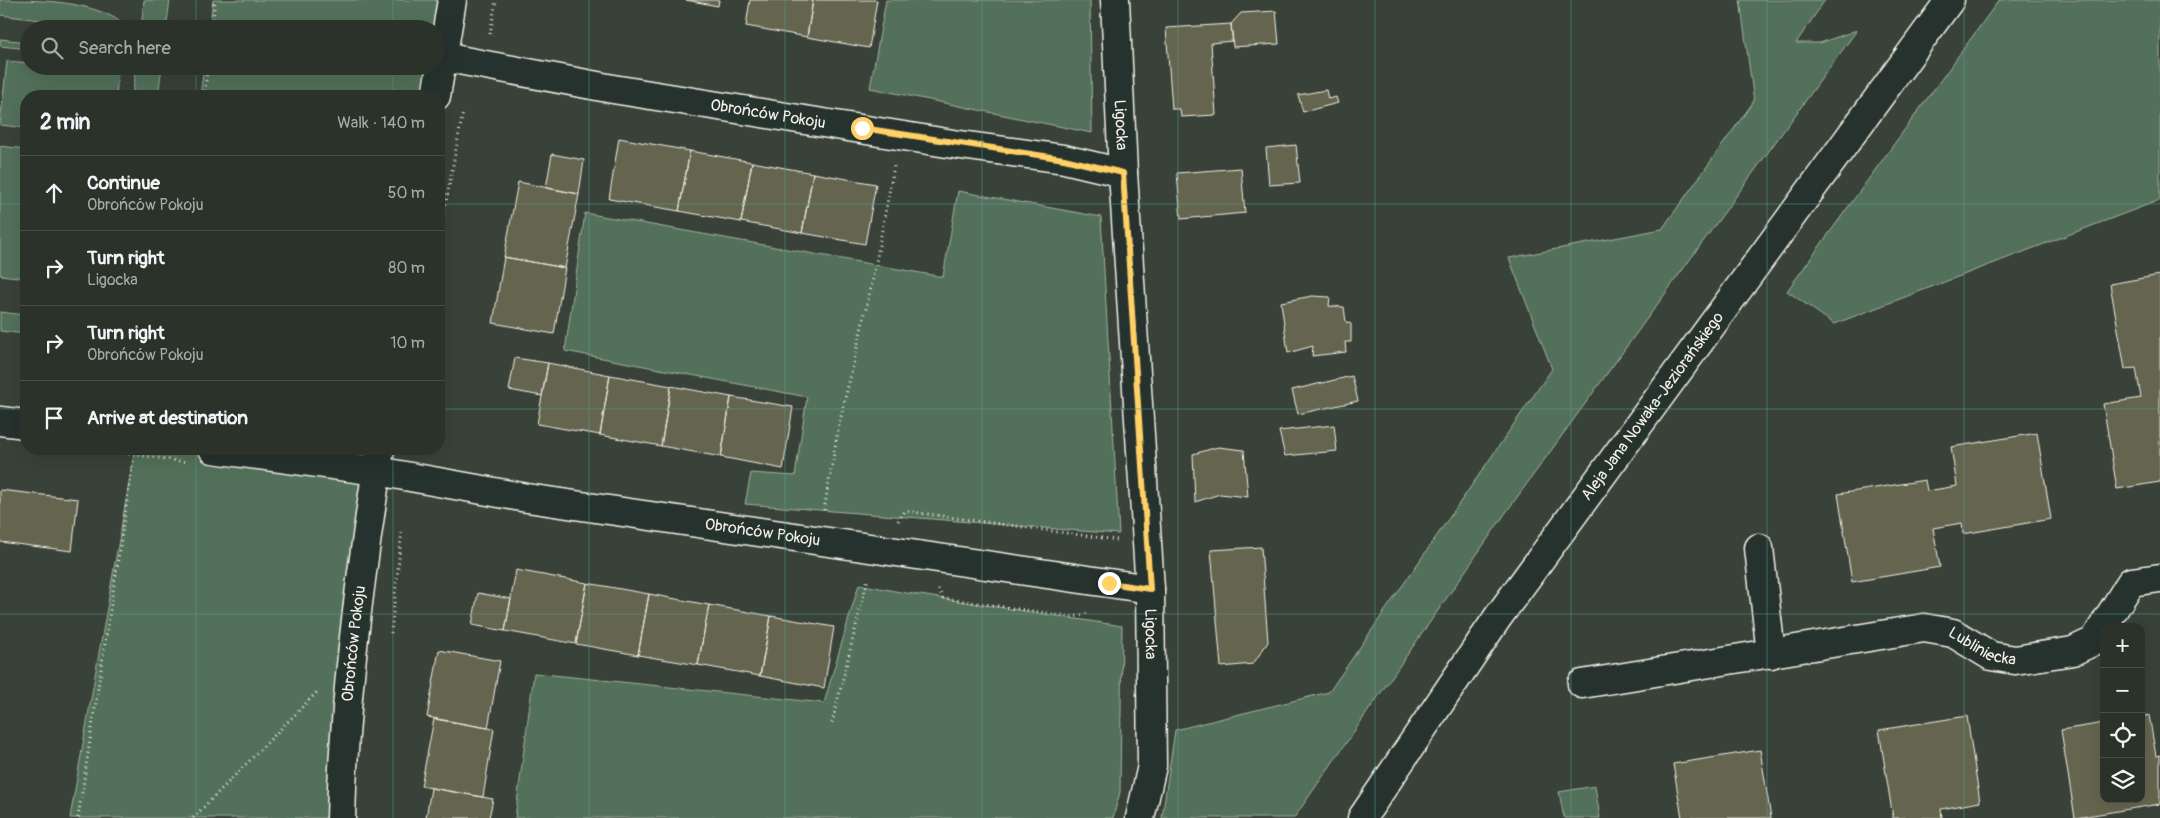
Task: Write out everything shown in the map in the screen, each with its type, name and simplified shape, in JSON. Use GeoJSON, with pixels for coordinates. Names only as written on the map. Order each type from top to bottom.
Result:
{"type":"FeatureCollection","features":[{"type":"Feature","properties":{"kind":"street"},"geometry":{"type":"LineString","coordinates":[[445,40],[452,0]]}},
{"type":"Feature","properties":{"kind":"street","name":"Ligocka"},"geometry":{"type":"LineString","coordinates":[[1115,0],[1123,173],[1150,589],[1152,766],[1140,818]]}},
{"type":"Feature","properties":{"kind":"street"},"geometry":{"type":"LineString","coordinates":[[1924,35],[1937,0]]}},
{"type":"Feature","properties":{"kind":"street","name":"Aleja Jana Nowaka-Jeziorańskiego"},"geometry":{"type":"LineString","coordinates":[[1362,818],[1498,617],[1950,0]]}},
{"type":"Feature","properties":{"kind":"street","name":"Obrońców Pokoju"},"geometry":{"type":"LineString","coordinates":[[445,58],[613,89],[953,144],[1064,159],[1123,173]]}},
{"type":"Feature","properties":{"kind":"street"},"geometry":{"type":"LineString","coordinates":[[437,90],[439,75]]}},
{"type":"Feature","properties":{"kind":"street"},"geometry":{"type":"LineString","coordinates":[[0,421],[20,423]]}},
{"type":"Feature","properties":{"kind":"street","name":"Obrońców Pokoju"},"geometry":{"type":"LineString","coordinates":[[303,455],[378,460],[527,498],[1150,589]]}},
{"type":"Feature","properties":{"kind":"street","name":"Obrońców Pokoju"},"geometry":{"type":"LineString","coordinates":[[340,818],[351,658],[378,460]]}},
{"type":"Feature","properties":{"kind":"street"},"geometry":{"type":"LineString","coordinates":[[1759,548],[1770,654]]}},
{"type":"Feature","properties":{"kind":"street","name":"Lubliniecka"},"geometry":{"type":"LineString","coordinates":[[1582,684],[1924,628],[1953,633],[1991,656],[2015,660],[2073,651],[2094,641],[2130,582],[2160,578]]}},
{"type":"Feature","properties":{"kind":"path"},"geometry":{"type":"LineString","coordinates":[[213,20],[215,0]]}},
{"type":"Feature","properties":{"kind":"path"},"geometry":{"type":"LineString","coordinates":[[490,37],[496,0]]}},
{"type":"Feature","properties":{"kind":"path"},"geometry":{"type":"LineString","coordinates":[[205,90],[207,75]]}},
{"type":"Feature","properties":{"kind":"path"},"geometry":{"type":"LineString","coordinates":[[445,208],[463,111]]}},
{"type":"Feature","properties":{"kind":"path"},"geometry":{"type":"LineString","coordinates":[[824,512],[839,425],[872,283],[895,160]]}},
{"type":"Feature","properties":{"kind":"path"},"geometry":{"type":"LineString","coordinates":[[78,818],[134,455]]}},
{"type":"Feature","properties":{"kind":"path"},"geometry":{"type":"LineString","coordinates":[[895,526],[905,511],[1125,541]]}},
{"type":"Feature","properties":{"kind":"path"},"geometry":{"type":"LineString","coordinates":[[391,633],[402,524]]}},
{"type":"Feature","properties":{"kind":"path"},"geometry":{"type":"LineString","coordinates":[[832,723],[875,549]]}},
{"type":"Feature","properties":{"kind":"path"},"geometry":{"type":"LineString","coordinates":[[193,818],[351,658]]}},
{"type":"Feature","properties":{"kind":"green space"},"geometry":{"type":"Polygon","coordinates":[[[0,0],[34,0],[86,7],[118,20],[40,20],[0,15],[0,0]]]}},
{"type":"Feature","properties":{"kind":"green space"},"geometry":{"type":"Polygon","coordinates":[[[144,0],[170,0],[167,20],[142,20],[144,0]]]}},
{"type":"Feature","properties":{"kind":"green space"},"geometry":{"type":"Polygon","coordinates":[[[213,0],[452,0],[445,42],[445,20],[210,20],[213,0]]]}},
{"type":"Feature","properties":{"kind":"green space"},"geometry":{"type":"Polygon","coordinates":[[[886,0],[1090,0],[1092,133],[870,88],[886,0]]]}},
{"type":"Feature","properties":{"kind":"green space"},"geometry":{"type":"Polygon","coordinates":[[[1740,0],[1825,0],[1796,43],[1820,43],[1857,30],[1507,511],[1294,818],[1162,818],[1175,730],[1329,692],[1552,369],[1509,258],[1662,229],[1754,101],[1740,0]]]}},
{"type":"Feature","properties":{"kind":"green space"},"geometry":{"type":"Polygon","coordinates":[[[1999,0],[2160,0],[2160,200],[1834,324],[1787,291],[1999,0]]]}},
{"type":"Feature","properties":{"kind":"green space"},"geometry":{"type":"Polygon","coordinates":[[[0,39],[20,41],[20,48],[0,46],[0,39]]]}},
{"type":"Feature","properties":{"kind":"green space"},"geometry":{"type":"Polygon","coordinates":[[[7,61],[20,62],[20,75],[118,75],[117,90],[20,90],[20,127],[0,125],[7,61]]]}},
{"type":"Feature","properties":{"kind":"green space"},"geometry":{"type":"Polygon","coordinates":[[[135,75],[161,75],[159,90],[133,90],[135,75]]]}},
{"type":"Feature","properties":{"kind":"green space"},"geometry":{"type":"Polygon","coordinates":[[[203,75],[440,75],[437,90],[201,90],[203,75]]]}},
{"type":"Feature","properties":{"kind":"green space"},"geometry":{"type":"Polygon","coordinates":[[[0,146],[20,148],[20,277],[0,275],[0,146]]]}},
{"type":"Feature","properties":{"kind":"green space"},"geometry":{"type":"Polygon","coordinates":[[[958,191],[1101,217],[1119,534],[745,504],[751,473],[795,476],[807,397],[565,351],[585,213],[943,277],[958,191]]]}},
{"type":"Feature","properties":{"kind":"green space"},"geometry":{"type":"Polygon","coordinates":[[[0,312],[20,314],[20,333],[0,331],[0,312]]]}},
{"type":"Feature","properties":{"kind":"green space"},"geometry":{"type":"Polygon","coordinates":[[[134,455],[379,455],[342,818],[70,818],[134,455]]]}},
{"type":"Feature","properties":{"kind":"green space"},"geometry":{"type":"Polygon","coordinates":[[[859,584],[1122,626],[1120,792],[1113,818],[515,818],[534,673],[824,703],[859,584]]]}},
{"type":"Feature","properties":{"kind":"green space"},"geometry":{"type":"Polygon","coordinates":[[[1595,786],[1600,818],[1564,818],[1559,792],[1595,786]]]}},
{"type":"Feature","properties":{"kind":"building"},"geometry":{"type":"Polygon","coordinates":[[[686,0],[719,0],[718,6],[686,0]]]}},
{"type":"Feature","properties":{"kind":"building"},"geometry":{"type":"Polygon","coordinates":[[[750,0],[813,0],[807,37],[746,26],[750,0]]]}},
{"type":"Feature","properties":{"kind":"building"},"geometry":{"type":"Polygon","coordinates":[[[813,0],[877,0],[869,48],[807,37],[813,0]]]}},
{"type":"Feature","properties":{"kind":"building"},"geometry":{"type":"Polygon","coordinates":[[[1276,11],[1279,44],[1233,47],[1231,24],[1241,13],[1276,11]]]}},
{"type":"Feature","properties":{"kind":"building"},"geometry":{"type":"Polygon","coordinates":[[[1231,24],[1233,41],[1211,43],[1216,115],[1181,117],[1180,109],[1172,109],[1166,28],[1231,24]]]}},
{"type":"Feature","properties":{"kind":"building"},"geometry":{"type":"Polygon","coordinates":[[[1326,90],[1328,99],[1336,97],[1338,103],[1303,112],[1298,95],[1326,90]]]}},
{"type":"Feature","properties":{"kind":"building"},"geometry":{"type":"Polygon","coordinates":[[[619,138],[690,151],[679,211],[609,199],[619,138]]]}},
{"type":"Feature","properties":{"kind":"building"},"geometry":{"type":"Polygon","coordinates":[[[1296,145],[1300,183],[1269,185],[1266,148],[1296,145]]]}},
{"type":"Feature","properties":{"kind":"building"},"geometry":{"type":"Polygon","coordinates":[[[690,151],[752,162],[741,222],[679,211],[690,151]]]}},
{"type":"Feature","properties":{"kind":"building"},"geometry":{"type":"Polygon","coordinates":[[[552,154],[584,160],[579,194],[546,188],[552,154]]]}},
{"type":"Feature","properties":{"kind":"building"},"geometry":{"type":"Polygon","coordinates":[[[752,162],[813,173],[802,233],[741,222],[752,162]]]}},
{"type":"Feature","properties":{"kind":"building"},"geometry":{"type":"Polygon","coordinates":[[[1241,168],[1245,213],[1181,219],[1177,173],[1241,168]]]}},
{"type":"Feature","properties":{"kind":"building"},"geometry":{"type":"Polygon","coordinates":[[[813,173],[876,184],[865,244],[802,233],[813,173]]]}},
{"type":"Feature","properties":{"kind":"building"},"geometry":{"type":"Polygon","coordinates":[[[518,182],[579,194],[565,268],[504,257],[518,182]]]}},
{"type":"Feature","properties":{"kind":"building"},"geometry":{"type":"Polygon","coordinates":[[[504,257],[565,268],[554,334],[493,323],[504,257]]]}},
{"type":"Feature","properties":{"kind":"building"},"geometry":{"type":"Polygon","coordinates":[[[2160,275],[2160,482],[2117,489],[2103,404],[2141,398],[2136,368],[2125,369],[2110,284],[2160,275]]]}},
{"type":"Feature","properties":{"kind":"building"},"geometry":{"type":"Polygon","coordinates":[[[1312,296],[1330,297],[1329,306],[1344,307],[1346,322],[1351,324],[1351,342],[1345,342],[1346,352],[1312,356],[1313,346],[1288,353],[1281,302],[1312,296]]]}},
{"type":"Feature","properties":{"kind":"building"},"geometry":{"type":"Polygon","coordinates":[[[515,358],[548,363],[542,396],[509,390],[515,358]]]}},
{"type":"Feature","properties":{"kind":"building"},"geometry":{"type":"Polygon","coordinates":[[[548,363],[610,375],[600,435],[537,424],[548,363]]]}},
{"type":"Feature","properties":{"kind":"building"},"geometry":{"type":"Polygon","coordinates":[[[610,375],[671,386],[661,446],[600,435],[610,375]]]}},
{"type":"Feature","properties":{"kind":"building"},"geometry":{"type":"Polygon","coordinates":[[[1352,376],[1358,401],[1298,414],[1292,390],[1352,376]]]}},
{"type":"Feature","properties":{"kind":"building"},"geometry":{"type":"Polygon","coordinates":[[[671,386],[731,397],[721,457],[661,446],[671,386]]]}},
{"type":"Feature","properties":{"kind":"building"},"geometry":{"type":"Polygon","coordinates":[[[731,397],[793,407],[783,469],[721,457],[731,397]]]}},
{"type":"Feature","properties":{"kind":"building"},"geometry":{"type":"Polygon","coordinates":[[[1334,425],[1337,451],[1285,456],[1279,431],[1334,425]]]}},
{"type":"Feature","properties":{"kind":"building"},"geometry":{"type":"Polygon","coordinates":[[[2037,433],[2051,519],[1963,534],[1962,523],[1933,528],[1940,567],[1852,582],[1838,494],[1925,480],[1927,491],[1957,486],[1951,447],[2037,433]]]}},
{"type":"Feature","properties":{"kind":"building"},"geometry":{"type":"Polygon","coordinates":[[[1218,447],[1244,450],[1248,497],[1220,494],[1195,502],[1193,454],[1218,447]]]}},
{"type":"Feature","properties":{"kind":"building"},"geometry":{"type":"Polygon","coordinates":[[[0,490],[78,499],[72,551],[0,542],[0,490]]]}},
{"type":"Feature","properties":{"kind":"building"},"geometry":{"type":"Polygon","coordinates":[[[1261,547],[1268,642],[1253,664],[1221,667],[1211,550],[1261,547]]]}},
{"type":"Feature","properties":{"kind":"building"},"geometry":{"type":"Polygon","coordinates":[[[516,570],[587,583],[576,644],[505,631],[516,570]]]}},
{"type":"Feature","properties":{"kind":"building"},"geometry":{"type":"Polygon","coordinates":[[[587,583],[649,594],[638,655],[576,644],[587,583]]]}},
{"type":"Feature","properties":{"kind":"building"},"geometry":{"type":"Polygon","coordinates":[[[478,593],[511,599],[505,631],[472,625],[478,593]]]}},
{"type":"Feature","properties":{"kind":"building"},"geometry":{"type":"Polygon","coordinates":[[[649,594],[709,605],[698,665],[638,655],[649,594]]]}},
{"type":"Feature","properties":{"kind":"building"},"geometry":{"type":"Polygon","coordinates":[[[709,605],[771,616],[760,676],[698,665],[709,605]]]}},
{"type":"Feature","properties":{"kind":"building"},"geometry":{"type":"Polygon","coordinates":[[[771,616],[834,627],[824,688],[760,676],[771,616]]]}},
{"type":"Feature","properties":{"kind":"building"},"geometry":{"type":"Polygon","coordinates":[[[439,650],[500,661],[488,728],[427,717],[439,650]]]}},
{"type":"Feature","properties":{"kind":"building"},"geometry":{"type":"Polygon","coordinates":[[[2149,715],[2156,756],[2160,755],[2160,804],[2075,818],[2061,730],[2100,724],[2100,803],[2145,803],[2145,716],[2149,715]]]}},
{"type":"Feature","properties":{"kind":"building"},"geometry":{"type":"Polygon","coordinates":[[[1967,716],[1980,802],[1941,809],[1942,818],[1893,818],[1879,730],[1967,716]]]}},
{"type":"Feature","properties":{"kind":"building"},"geometry":{"type":"Polygon","coordinates":[[[434,719],[494,729],[483,797],[421,786],[434,719]]]}},
{"type":"Feature","properties":{"kind":"building"},"geometry":{"type":"Polygon","coordinates":[[[1760,750],[1771,818],[1682,818],[1673,764],[1760,750]]]}},
{"type":"Feature","properties":{"kind":"building"},"geometry":{"type":"Polygon","coordinates":[[[431,788],[493,799],[489,818],[426,818],[431,788]]]}},
{"type":"Feature","properties":{"kind":"route"},"geometry":{"type":"LineString","coordinates":[[862,128],[953,144],[1064,159],[1123,173],[1150,589],[1109,583]]}}]}
